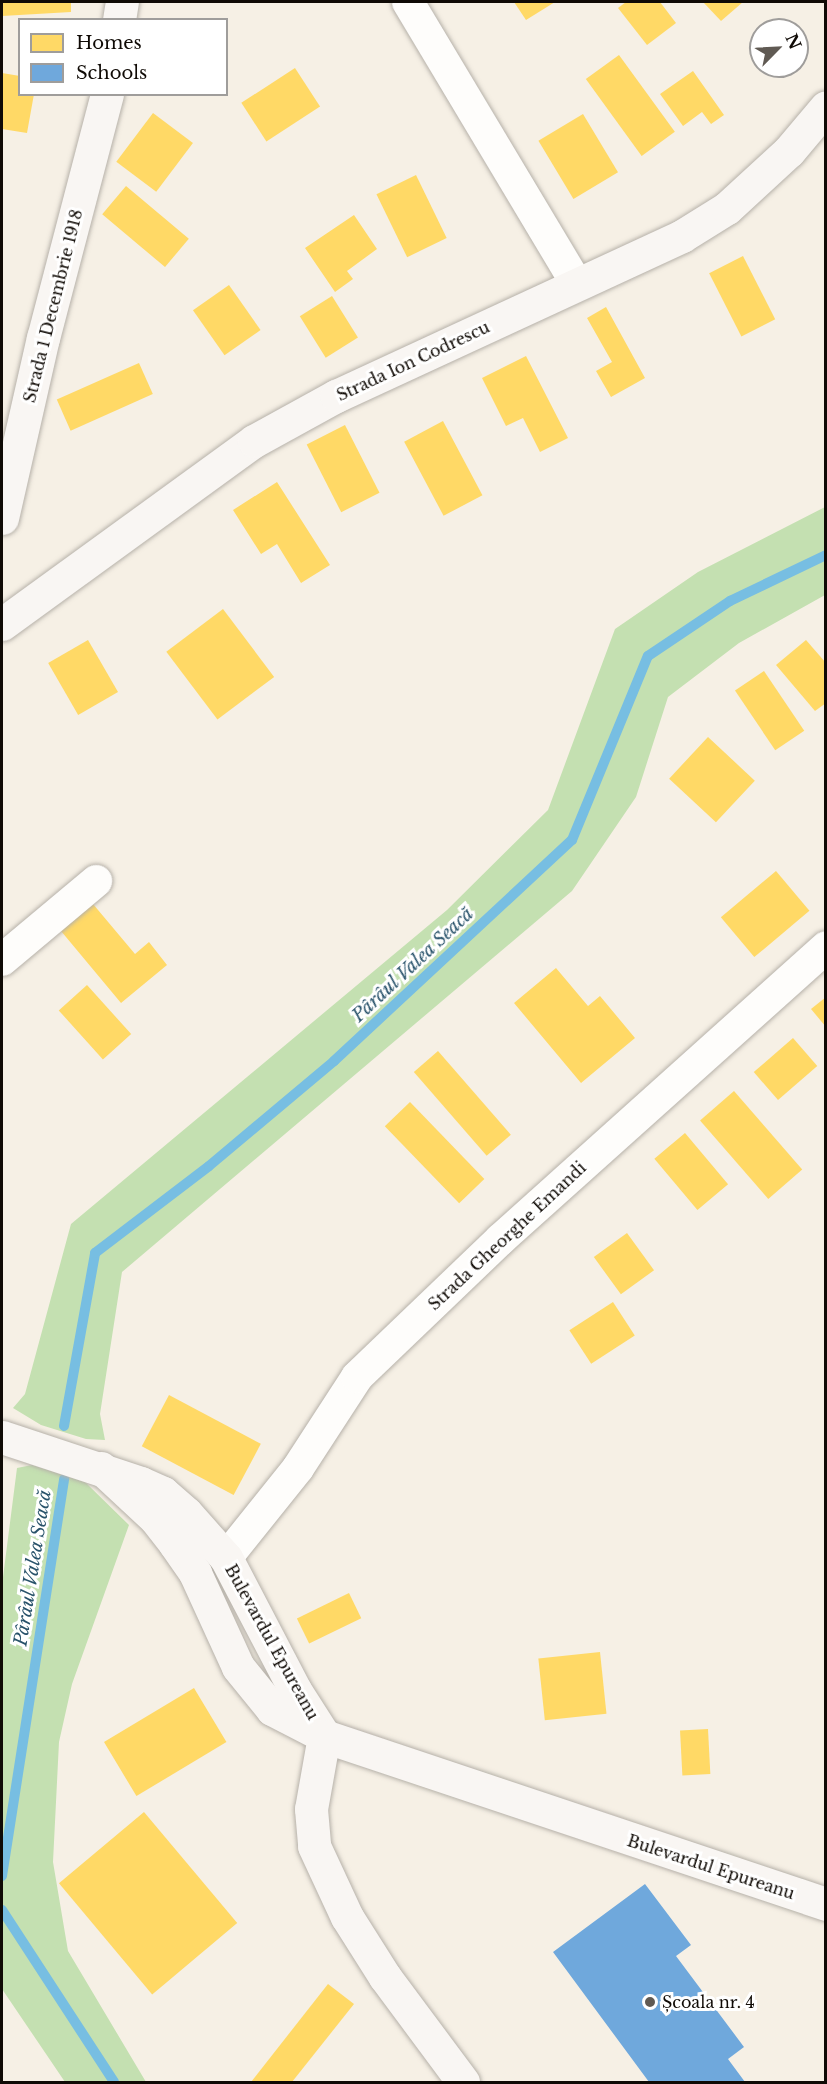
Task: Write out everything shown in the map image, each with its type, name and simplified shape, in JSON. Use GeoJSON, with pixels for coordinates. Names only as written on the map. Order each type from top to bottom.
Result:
{"type":"FeatureCollection","features":[{"type":"Feature","properties":{"kind":"main road"},"geometry":{"type":"LineString","coordinates":[[119,18],[122,2]]}},
{"type":"Feature","properties":{"kind":"main road","name":"Strada 1 Decembrie 1918"},"geometry":{"type":"LineString","coordinates":[[2,518],[43,338],[106,96]]}},
{"type":"Feature","properties":{"kind":"main road","name":"Strada Ion Codrescu"},"geometry":{"type":"LineString","coordinates":[[2,624],[254,441],[336,396],[682,236],[727,208],[789,151],[825,107]]}},
{"type":"Feature","properties":{"kind":"main road"},"geometry":{"type":"LineString","coordinates":[[8,1438],[101,1468]]}},
{"type":"Feature","properties":{"kind":"main road","name":"Bulevardul Epureanu"},"geometry":{"type":"LineString","coordinates":[[101,1468],[163,1493],[226,1558],[295,1690],[324,1736]]}},
{"type":"Feature","properties":{"kind":"main road","name":"Bulevardul Epureanu"},"geometry":{"type":"LineString","coordinates":[[101,1468],[155,1518],[175,1544],[195,1573],[238,1667],[253,1690],[272,1709],[324,1736],[825,1904]]}},
{"type":"Feature","properties":{"kind":"main road"},"geometry":{"type":"LineString","coordinates":[[324,1736],[311,1809],[314,1846],[347,1917],[385,1977],[463,2082]]}},
{"type":"Feature","properties":{"kind":"street"},"geometry":{"type":"LineString","coordinates":[[408,2],[577,284]]}},
{"type":"Feature","properties":{"kind":"street"},"geometry":{"type":"LineString","coordinates":[[2,960],[96,881]]}},
{"type":"Feature","properties":{"kind":"street","name":"Strada Gheorghe Emandi"},"geometry":{"type":"LineString","coordinates":[[226,1558],[298,1468],[357,1377],[501,1239],[825,947]]}},
{"type":"Feature","properties":{"kind":"green space"},"geometry":{"type":"Polygon","coordinates":[[[825,507],[825,595],[739,643],[668,697],[636,797],[572,891],[122,1272],[100,1414],[105,1440],[86,1439],[41,1425],[13,1408],[25,1394],[71,1224],[447,910],[548,810],[615,629],[698,572],[825,507]]]}},
{"type":"Feature","properties":{"kind":"green space"},"geometry":{"type":"Polygon","coordinates":[[[32,1465],[85,1482],[129,1525],[72,1684],[59,1742],[53,1862],[68,1951],[146,2082],[65,2082],[2,1989],[2,1585],[17,1468],[32,1465]]]}},
{"type":"Feature","properties":{"kind":"building: Homes"},"geometry":{"type":"Polygon","coordinates":[[[2,2],[71,2],[71,12],[2,16],[2,2]]]}},
{"type":"Feature","properties":{"kind":"building: Homes"},"geometry":{"type":"Polygon","coordinates":[[[514,2],[555,2],[526,20],[514,2]]]}},
{"type":"Feature","properties":{"kind":"building: Homes"},"geometry":{"type":"Polygon","coordinates":[[[626,2],[660,2],[676,23],[647,45],[618,8],[626,2]]]}},
{"type":"Feature","properties":{"kind":"building: Homes"},"geometry":{"type":"Polygon","coordinates":[[[703,2],[743,2],[721,21],[703,2]]]}},
{"type":"Feature","properties":{"kind":"building: Homes"},"geometry":{"type":"Polygon","coordinates":[[[619,55],[675,132],[642,156],[586,79],[619,55]]]}},
{"type":"Feature","properties":{"kind":"building: Homes"},"geometry":{"type":"Polygon","coordinates":[[[295,68],[320,107],[266,141],[241,103],[295,68]]]}},
{"type":"Feature","properties":{"kind":"building: Homes"},"geometry":{"type":"Polygon","coordinates":[[[693,71],[724,115],[711,124],[702,112],[683,126],[660,94],[693,71]]]}},
{"type":"Feature","properties":{"kind":"building: Homes"},"geometry":{"type":"Polygon","coordinates":[[[2,73],[18,76],[18,96],[34,96],[27,133],[2,129],[2,73]]]}},
{"type":"Feature","properties":{"kind":"building: Homes"},"geometry":{"type":"Polygon","coordinates":[[[153,113],[193,143],[156,192],[116,162],[153,113]]]}},
{"type":"Feature","properties":{"kind":"building: Homes"},"geometry":{"type":"Polygon","coordinates":[[[583,114],[618,172],[573,199],[538,141],[583,114]]]}},
{"type":"Feature","properties":{"kind":"building: Homes"},"geometry":{"type":"Polygon","coordinates":[[[416,175],[447,238],[407,257],[376,194],[416,175]]]}},
{"type":"Feature","properties":{"kind":"building: Homes"},"geometry":{"type":"Polygon","coordinates":[[[126,186],[189,239],[165,267],[102,214],[126,186]]]}},
{"type":"Feature","properties":{"kind":"building: Homes"},"geometry":{"type":"Polygon","coordinates":[[[354,215],[377,249],[347,271],[353,279],[335,292],[305,248],[354,215]]]}},
{"type":"Feature","properties":{"kind":"building: Homes"},"geometry":{"type":"Polygon","coordinates":[[[743,256],[775,319],[741,337],[709,273],[743,256]]]}},
{"type":"Feature","properties":{"kind":"building: Homes"},"geometry":{"type":"Polygon","coordinates":[[[229,285],[261,330],[225,355],[193,310],[229,285]]]}},
{"type":"Feature","properties":{"kind":"building: Homes"},"geometry":{"type":"Polygon","coordinates":[[[332,296],[358,338],[326,358],[300,316],[332,296]]]}},
{"type":"Feature","properties":{"kind":"building: Homes"},"geometry":{"type":"Polygon","coordinates":[[[606,307],[645,378],[611,397],[596,371],[612,362],[587,318],[606,307]]]}},
{"type":"Feature","properties":{"kind":"building: Homes"},"geometry":{"type":"Polygon","coordinates":[[[526,356],[568,438],[540,452],[523,418],[506,426],[482,378],[526,356]]]}},
{"type":"Feature","properties":{"kind":"building: Homes"},"geometry":{"type":"Polygon","coordinates":[[[139,363],[153,394],[71,431],[57,400],[139,363]]]}},
{"type":"Feature","properties":{"kind":"building: Homes"},"geometry":{"type":"Polygon","coordinates":[[[443,421],[482,495],[444,516],[404,442],[443,421]]]}},
{"type":"Feature","properties":{"kind":"building: Homes"},"geometry":{"type":"Polygon","coordinates":[[[345,425],[380,493],[341,512],[307,445],[345,425]]]}},
{"type":"Feature","properties":{"kind":"building: Homes"},"geometry":{"type":"Polygon","coordinates":[[[277,482],[330,565],[301,583],[277,544],[261,554],[233,510],[277,482]]]}},
{"type":"Feature","properties":{"kind":"building: Homes"},"geometry":{"type":"Polygon","coordinates":[[[223,609],[274,677],[217,720],[166,652],[223,609]]]}},
{"type":"Feature","properties":{"kind":"building: Homes"},"geometry":{"type":"Polygon","coordinates":[[[88,640],[118,692],[78,715],[48,663],[88,640]]]}},
{"type":"Feature","properties":{"kind":"building: Homes"},"geometry":{"type":"Polygon","coordinates":[[[806,640],[826,663],[826,703],[815,711],[776,665],[806,640]]]}},
{"type":"Feature","properties":{"kind":"building: Homes"},"geometry":{"type":"Polygon","coordinates":[[[764,671],[804,731],[775,750],[735,691],[764,671]]]}},
{"type":"Feature","properties":{"kind":"building: Homes"},"geometry":{"type":"Polygon","coordinates":[[[708,737],[755,781],[716,822],[669,779],[708,737]]]}},
{"type":"Feature","properties":{"kind":"building: Homes"},"geometry":{"type":"Polygon","coordinates":[[[776,871],[809,911],[754,957],[721,917],[776,871]]]}},
{"type":"Feature","properties":{"kind":"building: Homes"},"geometry":{"type":"Polygon","coordinates":[[[93,904],[135,954],[149,942],[167,965],[121,1003],[61,931],[93,904]]]}},
{"type":"Feature","properties":{"kind":"building: Homes"},"geometry":{"type":"Polygon","coordinates":[[[556,968],[588,1006],[600,996],[635,1038],[581,1083],[514,1003],[556,968]]]}},
{"type":"Feature","properties":{"kind":"building: Homes"},"geometry":{"type":"Polygon","coordinates":[[[87,985],[131,1034],[103,1059],[59,1010],[87,985]]]}},
{"type":"Feature","properties":{"kind":"building: Homes"},"geometry":{"type":"Polygon","coordinates":[[[826,997],[826,1027],[811,1009],[826,997]]]}},
{"type":"Feature","properties":{"kind":"building: Homes"},"geometry":{"type":"Polygon","coordinates":[[[793,1038],[817,1066],[778,1100],[754,1072],[793,1038]]]}},
{"type":"Feature","properties":{"kind":"building: Homes"},"geometry":{"type":"Polygon","coordinates":[[[438,1051],[511,1135],[487,1156],[414,1072],[438,1051]]]}},
{"type":"Feature","properties":{"kind":"building: Homes"},"geometry":{"type":"Polygon","coordinates":[[[734,1091],[802,1169],[768,1199],[700,1121],[734,1091]]]}},
{"type":"Feature","properties":{"kind":"building: Homes"},"geometry":{"type":"Polygon","coordinates":[[[410,1102],[484,1179],[459,1203],[385,1126],[410,1102]]]}},
{"type":"Feature","properties":{"kind":"building: Homes"},"geometry":{"type":"Polygon","coordinates":[[[685,1133],[728,1184],[697,1210],[654,1159],[685,1133]]]}},
{"type":"Feature","properties":{"kind":"building: Homes"},"geometry":{"type":"Polygon","coordinates":[[[627,1233],[654,1270],[621,1294],[594,1257],[627,1233]]]}},
{"type":"Feature","properties":{"kind":"building: Homes"},"geometry":{"type":"Polygon","coordinates":[[[613,1302],[635,1336],[591,1364],[569,1330],[613,1302]]]}},
{"type":"Feature","properties":{"kind":"building: Homes"},"geometry":{"type":"Polygon","coordinates":[[[169,1395],[261,1444],[234,1495],[142,1446],[169,1395]]]}},
{"type":"Feature","properties":{"kind":"building: Homes"},"geometry":{"type":"Polygon","coordinates":[[[349,1593],[361,1618],[309,1644],[297,1618],[349,1593]]]}},
{"type":"Feature","properties":{"kind":"building: Homes"},"geometry":{"type":"Polygon","coordinates":[[[600,1652],[606,1714],[545,1720],[538,1658],[600,1652]]]}},
{"type":"Feature","properties":{"kind":"building: Homes"},"geometry":{"type":"Polygon","coordinates":[[[194,1688],[226,1742],[136,1796],[104,1742],[194,1688]]]}},
{"type":"Feature","properties":{"kind":"building: Homes"},"geometry":{"type":"Polygon","coordinates":[[[708,1729],[710,1774],[682,1775],[680,1730],[708,1729]]]}},
{"type":"Feature","properties":{"kind":"building: Homes"},"geometry":{"type":"Polygon","coordinates":[[[144,1812],[237,1923],[152,1994],[59,1883],[144,1812]]]}},
{"type":"Feature","properties":{"kind":"building: Homes"},"geometry":{"type":"Polygon","coordinates":[[[328,1984],[354,2004],[292,2082],[251,2082],[328,1984]]]}},
{"type":"Feature","properties":{"kind":"building: Schools","name":"Școala nr. 4"},"geometry":{"type":"Polygon","coordinates":[[[645,1884],[691,1945],[676,1956],[744,2047],[728,2059],[745,2082],[649,2082],[553,1952],[645,1884]]]}},
{"type":"Feature","properties":{"kind":"waterway","name":"Pârâul Valea Seacă"},"geometry":{"type":"LineString","coordinates":[[64,1426],[95,1253],[209,1166],[334,1061],[572,840],[648,656],[730,601],[826,555]]}},
{"type":"Feature","properties":{"kind":"waterway","name":"Pârâul Valea Seacă"},"geometry":{"type":"LineString","coordinates":[[2,1876],[64,1479]]}},
{"type":"Feature","properties":{"kind":"waterway","name":"Pârâul Valea Seacă"},"geometry":{"type":"LineString","coordinates":[[2,1910],[114,2082]]}},
{"type":"Feature","properties":{"kind":"place","name":"Școala nr. 4"},"geometry":{"type":"Point","coordinates":[650,2002]}}]}
